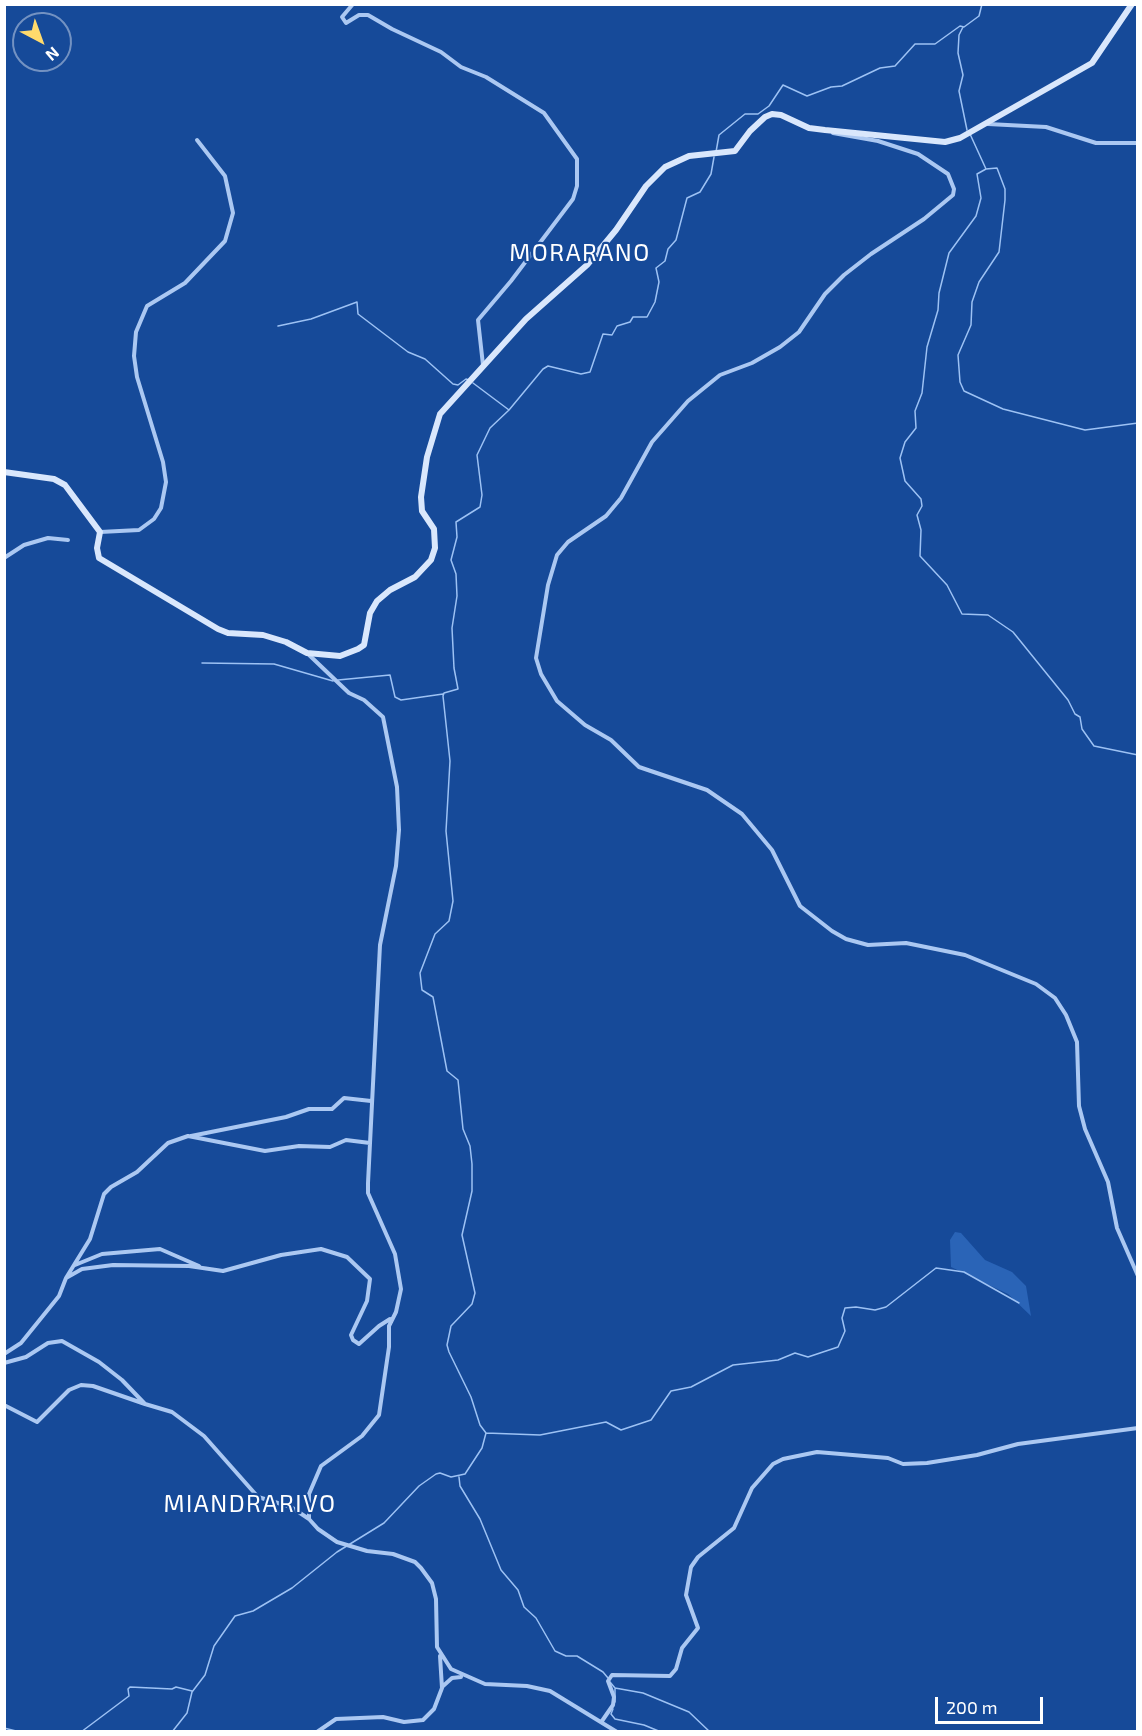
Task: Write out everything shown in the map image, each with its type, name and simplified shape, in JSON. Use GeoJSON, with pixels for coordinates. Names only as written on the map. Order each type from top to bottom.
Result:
{"type":"FeatureCollection","features":[{"type":"Feature","properties":{"kind":"street"},"geometry":{"type":"LineString","coordinates":[[353,4],[342,17],[346,24],[359,15],[368,15],[441,52],[461,67],[486,77],[544,113],[577,159],[577,186],[573,199],[512,281],[478,320],[483,366]]}},
{"type":"Feature","properties":{"kind":"street"},"geometry":{"type":"LineString","coordinates":[[307,653],[340,656],[364,645],[370,613],[377,601],[390,590],[415,576],[431,560],[435,548],[434,529],[422,511],[421,497],[427,458],[440,414],[526,319],[586,265],[616,230],[646,186],[665,167],[689,156],[735,151],[750,131],[765,117],[772,114],[781,115],[809,128],[825,130],[945,142],[966,135],[1092,63],[1132,4]]}},
{"type":"Feature","properties":{"kind":"street"},"geometry":{"type":"LineString","coordinates":[[988,124],[1046,127],[1096,142],[1137,143]]}},
{"type":"Feature","properties":{"kind":"street"},"geometry":{"type":"LineString","coordinates":[[825,130],[878,141],[918,154],[948,174],[954,189],[952,195],[924,219],[871,254],[844,276],[825,294],[799,332],[752,363],[720,375],[681,409],[652,442],[621,498],[606,516],[568,542],[556,555],[548,585],[536,658],[541,674],[557,701],[585,725],[611,740],[639,767],[707,790],[742,814],[772,850],[800,906],[832,931],[846,939],[867,945],[906,944],[965,955],[1036,984],[1055,998],[1066,1015],[1077,1042],[1079,1106],[1085,1129],[1108,1182],[1117,1228],[1137,1276]]}},
{"type":"Feature","properties":{"kind":"street"},"geometry":{"type":"LineString","coordinates":[[100,532],[139,530],[154,519],[161,508],[166,482],[163,462],[137,377],[134,356],[136,332],[147,306],[185,283],[225,241],[233,213],[225,176],[197,140]]}},
{"type":"Feature","properties":{"kind":"street"},"geometry":{"type":"LineString","coordinates":[[4,472],[54,479],[65,485],[100,532],[97,548],[99,558],[218,629],[228,633],[263,635],[286,642],[307,653],[334,681],[383,717],[397,787],[399,831],[388,915],[380,945],[368,1193],[400,1271],[401,1289],[396,1312],[359,1344],[353,1340],[351,1335],[368,1301],[370,1279],[346,1257],[321,1249],[281,1255],[223,1271],[113,1265],[82,1269],[66,1278]]}},
{"type":"Feature","properties":{"kind":"street"},"geometry":{"type":"LineString","coordinates":[[4,558],[24,544],[48,538],[68,540]]}},
{"type":"Feature","properties":{"kind":"street"},"geometry":{"type":"LineString","coordinates":[[4,1354],[27,1335],[58,1296],[72,1266],[90,1239],[104,1194],[111,1187],[137,1172],[168,1143],[188,1136],[286,1117],[309,1109],[332,1108],[344,1098],[371,1101]]}},
{"type":"Feature","properties":{"kind":"street"},"geometry":{"type":"LineString","coordinates":[[188,1136],[265,1151],[299,1146],[330,1147],[346,1140],[370,1143]]}},
{"type":"Feature","properties":{"kind":"street"},"geometry":{"type":"LineString","coordinates":[[72,1266],[86,1258],[102,1254],[160,1249],[205,1269]]}},
{"type":"Feature","properties":{"kind":"street"},"geometry":{"type":"LineString","coordinates":[[309,1519],[309,1494],[321,1466],[362,1436],[379,1415],[389,1347],[390,1319]]}},
{"type":"Feature","properties":{"kind":"street"},"geometry":{"type":"LineString","coordinates":[[4,1363],[26,1357],[48,1343],[62,1341],[99,1362],[122,1380],[145,1404]]}},
{"type":"Feature","properties":{"kind":"street"},"geometry":{"type":"LineString","coordinates":[[4,1405],[37,1422],[69,1390],[81,1385],[93,1386],[172,1412],[204,1436],[258,1497],[291,1507],[309,1519],[318,1530],[345,1546],[393,1554],[415,1562],[425,1572],[432,1583],[436,1599],[435,1637],[440,1656],[442,1688],[435,1708],[420,1722],[404,1722],[383,1717],[336,1719],[317,1731]]}},
{"type":"Feature","properties":{"kind":"street"},"geometry":{"type":"LineString","coordinates":[[602,1721],[609,1712],[614,1697],[608,1679],[612,1675],[670,1676],[676,1669],[682,1648],[698,1628],[686,1595],[691,1567],[698,1557],[734,1528],[752,1488],[767,1469],[783,1459],[817,1452],[888,1458],[903,1464],[927,1464],[977,1455],[1018,1444],[1137,1428]]}},
{"type":"Feature","properties":{"kind":"street"},"geometry":{"type":"LineString","coordinates":[[440,1656],[451,1669],[485,1684],[538,1687],[617,1731]]}},
{"type":"Feature","properties":{"kind":"street"},"geometry":{"type":"LineString","coordinates":[[442,1688],[452,1678],[465,1677]]}},
{"type":"Feature","properties":{"kind":"shaded area"},"geometry":{"type":"Polygon","coordinates":[[[955,1232],[961,1233],[985,1260],[1012,1272],[1026,1286],[1031,1316],[1008,1294],[951,1267],[950,1240],[955,1232]]]}},
{"type":"Feature","properties":{"kind":"waterway"},"geometry":{"type":"LineString","coordinates":[[716,152],[719,135],[745,114],[758,114],[769,106],[783,85],[807,96],[831,87],[842,86],[880,68],[895,66],[915,44],[935,44],[960,26],[964,27],[979,16],[982,4]]}},
{"type":"Feature","properties":{"kind":"waterway"},"geometry":{"type":"LineString","coordinates":[[963,27],[959,35],[958,53],[963,75],[959,91],[967,130]]}},
{"type":"Feature","properties":{"kind":"waterway"},"geometry":{"type":"LineString","coordinates":[[970,134],[986,169],[977,174],[981,198],[976,216],[949,253],[939,293],[938,310],[927,347],[922,393],[915,411],[916,428],[905,442],[900,458],[905,481],[921,499],[922,506],[917,515],[921,530],[920,556],[947,585],[962,614],[988,615],[1013,632],[1068,700],[1075,714],[1080,717],[1082,729],[1094,746],[1138,755]]}},
{"type":"Feature","properties":{"kind":"waterway"},"geometry":{"type":"LineString","coordinates":[[714,157],[711,174],[700,192],[687,198],[676,240],[668,249],[665,261],[656,268],[659,282],[655,302],[647,317],[633,317],[630,322],[617,326],[612,335],[603,334],[590,372],[581,374],[548,366],[543,369],[509,410],[490,428],[477,455],[482,495],[480,507],[456,522],[457,537],[451,560],[456,574],[457,596],[452,628],[454,668],[458,689],[444,693],[443,696],[450,761],[446,831],[453,901],[449,921],[435,934],[420,973],[422,990],[433,997],[447,1071],[458,1080],[463,1129],[470,1146],[472,1164],[472,1191],[462,1235],[475,1293],[472,1304],[451,1326],[447,1345],[471,1397],[480,1425],[486,1433],[540,1435],[606,1422],[621,1430],[651,1420],[671,1391],[691,1387],[733,1365],[778,1360],[795,1353],[808,1357],[838,1347],[845,1331],[842,1318],[845,1308],[875,1310],[886,1307],[936,1268],[964,1272],[1019,1303]]}},
{"type":"Feature","properties":{"kind":"waterway"},"geometry":{"type":"LineString","coordinates":[[986,169],[997,168],[1005,189],[1005,200],[999,252],[979,282],[972,302],[971,325],[958,355],[960,382],[964,391],[1003,409],[1085,430],[1138,423]]}},
{"type":"Feature","properties":{"kind":"waterway"},"geometry":{"type":"LineString","coordinates":[[278,326],[311,319],[357,302],[358,314],[408,352],[425,359],[453,384],[458,385],[466,379],[469,380]]}},
{"type":"Feature","properties":{"kind":"waterway"},"geometry":{"type":"LineString","coordinates":[[473,383],[509,410]]}},
{"type":"Feature","properties":{"kind":"waterway"},"geometry":{"type":"LineString","coordinates":[[202,663],[274,664],[333,681]]}},
{"type":"Feature","properties":{"kind":"waterway"},"geometry":{"type":"LineString","coordinates":[[338,680],[390,675],[395,697],[401,700],[443,694]]}},
{"type":"Feature","properties":{"kind":"waterway"},"geometry":{"type":"LineString","coordinates":[[172,1732],[187,1713],[192,1692],[205,1675],[214,1646],[235,1616],[253,1611],[292,1588],[337,1552],[384,1523],[419,1486],[436,1474],[451,1477],[465,1474],[482,1448],[486,1433]]}},
{"type":"Feature","properties":{"kind":"waterway"},"geometry":{"type":"LineString","coordinates":[[459,1477],[460,1486],[480,1519],[501,1570],[518,1590],[524,1607],[536,1618],[555,1651],[566,1656],[577,1656],[603,1672],[608,1678]]}},
{"type":"Feature","properties":{"kind":"waterway"},"geometry":{"type":"LineString","coordinates":[[610,1682],[615,1688],[643,1693],[689,1712],[710,1732]]}},
{"type":"Feature","properties":{"kind":"waterway"},"geometry":{"type":"LineString","coordinates":[[81,1732],[129,1696],[130,1687],[172,1689],[176,1687],[192,1691]]}},
{"type":"Feature","properties":{"kind":"waterway"},"geometry":{"type":"LineString","coordinates":[[615,1689],[615,1702]]}},
{"type":"Feature","properties":{"kind":"waterway"},"geometry":{"type":"LineString","coordinates":[[613,1709],[611,1714],[615,1719],[644,1725],[661,1732]]}},
{"type":"Feature","properties":{"kind":"waterway"},"geometry":{"type":"LineString","coordinates":[[4,1728],[20,1732]]}},
{"type":"Feature","properties":{"kind":"district","name":"MORARANO"},"geometry":{"type":"Point","coordinates":[580,253]}},
{"type":"Feature","properties":{"kind":"district","name":"MIANDRARIVO"},"geometry":{"type":"Point","coordinates":[250,1504]}}]}
